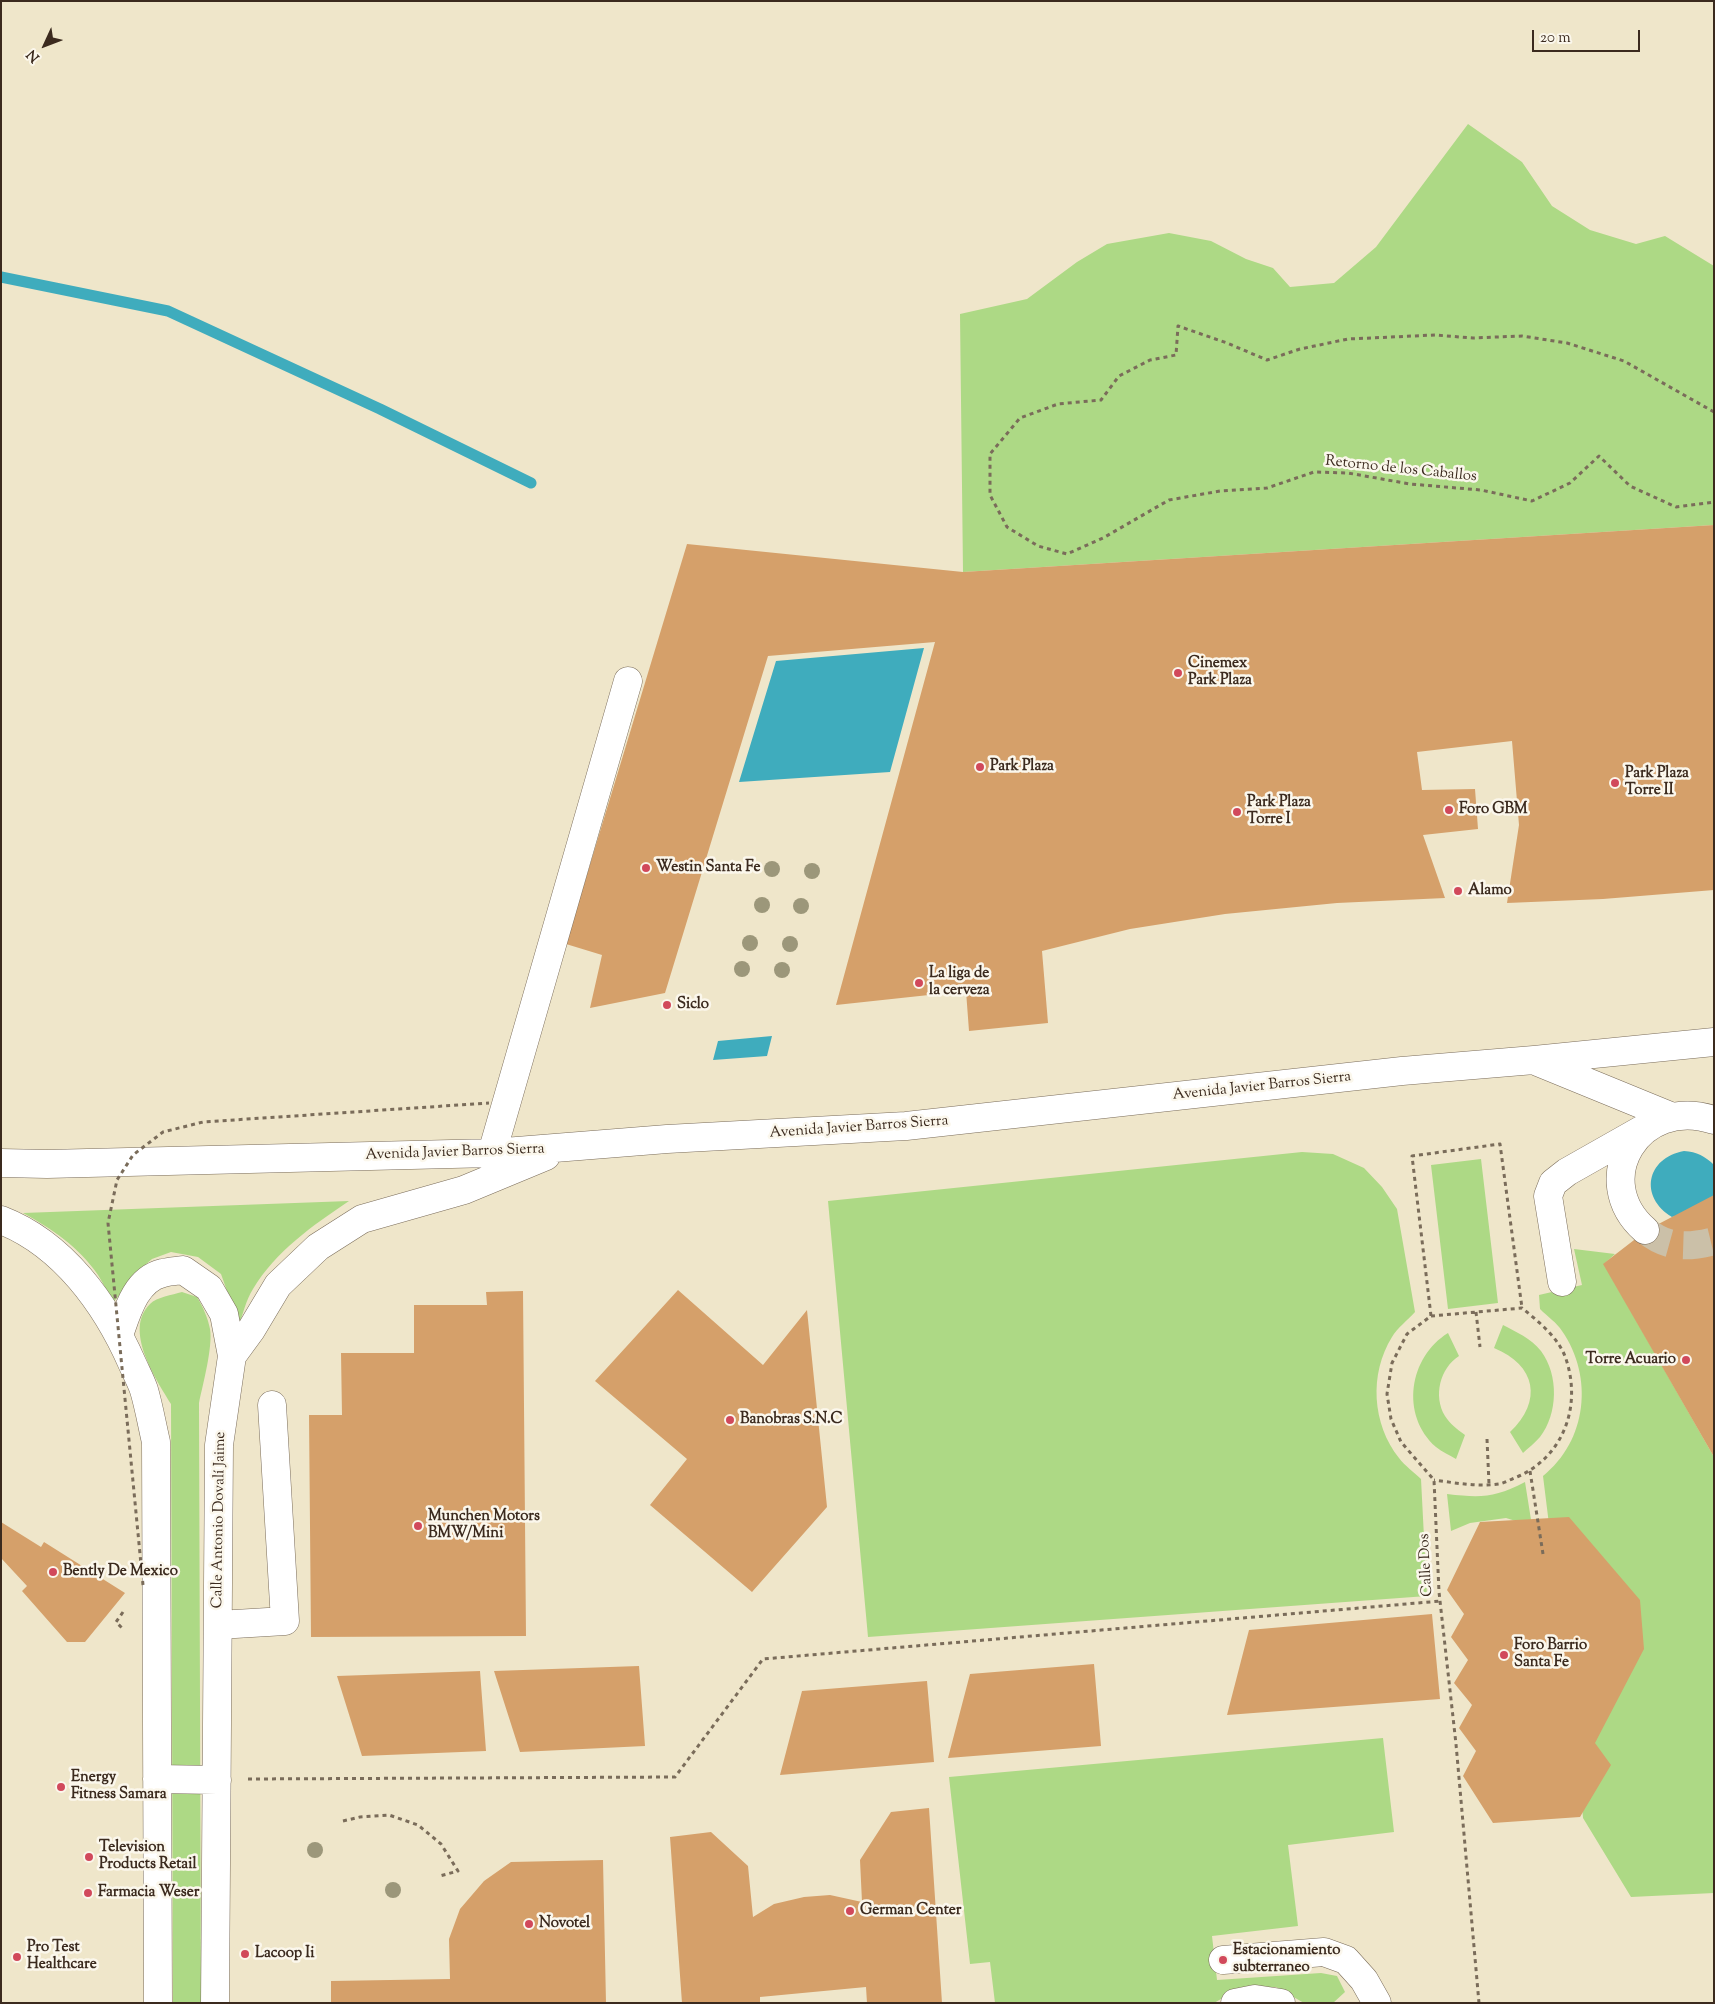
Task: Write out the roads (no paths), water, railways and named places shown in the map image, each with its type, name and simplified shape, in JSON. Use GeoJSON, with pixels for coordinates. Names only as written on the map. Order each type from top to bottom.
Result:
{"type":"FeatureCollection","features":[{"type":"Feature","properties":{"kind":"street"},"geometry":{"type":"LineString","coordinates":[[492,1153],[628,681]]}},
{"type":"Feature","properties":{"kind":"street","name":"Avenida Javier Barros Sierra"},"geometry":{"type":"LineString","coordinates":[[1,1163],[48,1164],[492,1153],[667,1139],[906,1126],[1402,1071],[1714,1042]]}},
{"type":"Feature","properties":{"kind":"street"},"geometry":{"type":"LineString","coordinates":[[1534,1060],[1681,1119]]}},
{"type":"Feature","properties":{"kind":"street"},"geometry":{"type":"LineString","coordinates":[[1562,1282],[1548,1196],[1553,1183],[1567,1172],[1681,1119],[1714,1097]]}},
{"type":"Feature","properties":{"kind":"street"},"geometry":{"type":"LineString","coordinates":[[1645,1230],[1635,1222],[1625,1203],[1621,1181],[1624,1160],[1634,1140],[1681,1119]]}},
{"type":"Feature","properties":{"kind":"street","name":"Calle Antonio Dovalí Jaime"},"geometry":{"type":"LineString","coordinates":[[215,2003],[219,1445],[232,1356],[251,1330],[278,1285],[318,1247],[362,1220],[464,1190],[565,1148]]}},
{"type":"Feature","properties":{"kind":"street"},"geometry":{"type":"LineString","coordinates":[[1,1220],[16,1225],[55,1253],[90,1289],[119,1335],[144,1389],[156,1442],[158,2003]]}},
{"type":"Feature","properties":{"kind":"street"},"geometry":{"type":"LineString","coordinates":[[119,1335],[128,1308],[142,1284],[161,1273],[183,1270],[209,1288],[224,1314],[232,1356]]}},
{"type":"Feature","properties":{"kind":"street"},"geometry":{"type":"LineString","coordinates":[[218,1625],[285,1621],[272,1405]]}},
{"type":"Feature","properties":{"kind":"street"},"geometry":{"type":"LineString","coordinates":[[157,1779],[216,1780]]}},
{"type":"Feature","properties":{"kind":"street"},"geometry":{"type":"LineString","coordinates":[[1223,1960],[1324,1952],[1346,1960],[1364,1980],[1377,2003]]}},
{"type":"Feature","properties":{"kind":"street"},"geometry":{"type":"LineString","coordinates":[[1235,2003],[1255,1998],[1281,2003]]}},
{"type":"Feature","properties":{"kind":"water"},"geometry":{"type":"Polygon","coordinates":[[[924,648],[890,772],[739,782],[776,661],[924,648]]]}},
{"type":"Feature","properties":{"kind":"water"},"geometry":{"type":"Polygon","coordinates":[[[772,1036],[767,1056],[713,1060],[718,1041],[772,1036]]]}},
{"type":"Feature","properties":{"kind":"water"},"geometry":{"type":"Polygon","coordinates":[[[1684,1151],[1700,1155],[1714,1165],[1714,1206],[1672,1217],[1661,1209],[1655,1199],[1651,1189],[1651,1179],[1661,1161],[1671,1155],[1684,1151]]]}},
{"type":"Feature","properties":{"kind":"waterway"},"geometry":{"type":"LineString","coordinates":[[1,277],[168,311],[380,409],[531,483]]}},
{"type":"Feature","properties":{"kind":"tunnel"},"geometry":{"type":"LineString","coordinates":[[1645,1230],[1661,1240],[1678,1245],[1695,1245],[1714,1241]]}},
{"type":"Feature","properties":{"kind":"place","name":"Cinemex Park Plaza"},"geometry":{"type":"Point","coordinates":[1178,673]}},
{"type":"Feature","properties":{"kind":"place","name":"Park Plaza"},"geometry":{"type":"Point","coordinates":[980,767]}},
{"type":"Feature","properties":{"kind":"place","name":"Park Plaza Torre II"},"geometry":{"type":"Point","coordinates":[1615,783]}},
{"type":"Feature","properties":{"kind":"place","name":"Foro GBM"},"geometry":{"type":"Point","coordinates":[1449,810]}},
{"type":"Feature","properties":{"kind":"place","name":"Park Plaza Torre I"},"geometry":{"type":"Point","coordinates":[1237,812]}},
{"type":"Feature","properties":{"kind":"place","name":"Westin Santa Fe"},"geometry":{"type":"Point","coordinates":[646,868]}},
{"type":"Feature","properties":{"kind":"place","name":"Alamo"},"geometry":{"type":"Point","coordinates":[1458,891]}},
{"type":"Feature","properties":{"kind":"place","name":"La liga de la cerveza"},"geometry":{"type":"Point","coordinates":[919,983]}},
{"type":"Feature","properties":{"kind":"place","name":"Siclo"},"geometry":{"type":"Point","coordinates":[667,1005]}},
{"type":"Feature","properties":{"kind":"place","name":"Torre Acuario"},"geometry":{"type":"Point","coordinates":[1686,1360]}},
{"type":"Feature","properties":{"kind":"place","name":"Banobras S.N.C"},"geometry":{"type":"Point","coordinates":[730,1420]}},
{"type":"Feature","properties":{"kind":"place","name":"Munchen Motors BMW/Mini"},"geometry":{"type":"Point","coordinates":[418,1526]}},
{"type":"Feature","properties":{"kind":"place","name":"Bently De Mexico"},"geometry":{"type":"Point","coordinates":[53,1572]}},
{"type":"Feature","properties":{"kind":"place","name":"Foro Barrio Santa Fe"},"geometry":{"type":"Point","coordinates":[1504,1655]}},
{"type":"Feature","properties":{"kind":"place","name":"Energy Fitness Samara"},"geometry":{"type":"Point","coordinates":[61,1787]}},
{"type":"Feature","properties":{"kind":"place","name":"Television Products Retail"},"geometry":{"type":"Point","coordinates":[89,1857]}},
{"type":"Feature","properties":{"kind":"place","name":"Farmacia Weser"},"geometry":{"type":"Point","coordinates":[88,1893]}},
{"type":"Feature","properties":{"kind":"place","name":"German Center"},"geometry":{"type":"Point","coordinates":[850,1911]}},
{"type":"Feature","properties":{"kind":"place","name":"Novotel"},"geometry":{"type":"Point","coordinates":[529,1924]}},
{"type":"Feature","properties":{"kind":"place","name":"Lacoop Ii"},"geometry":{"type":"Point","coordinates":[245,1954]}},
{"type":"Feature","properties":{"kind":"place","name":"Pro Test Healthcare"},"geometry":{"type":"Point","coordinates":[17,1957]}},
{"type":"Feature","properties":{"kind":"place","name":"Estacionamiento subterraneo"},"geometry":{"type":"Point","coordinates":[1223,1960]}}]}
